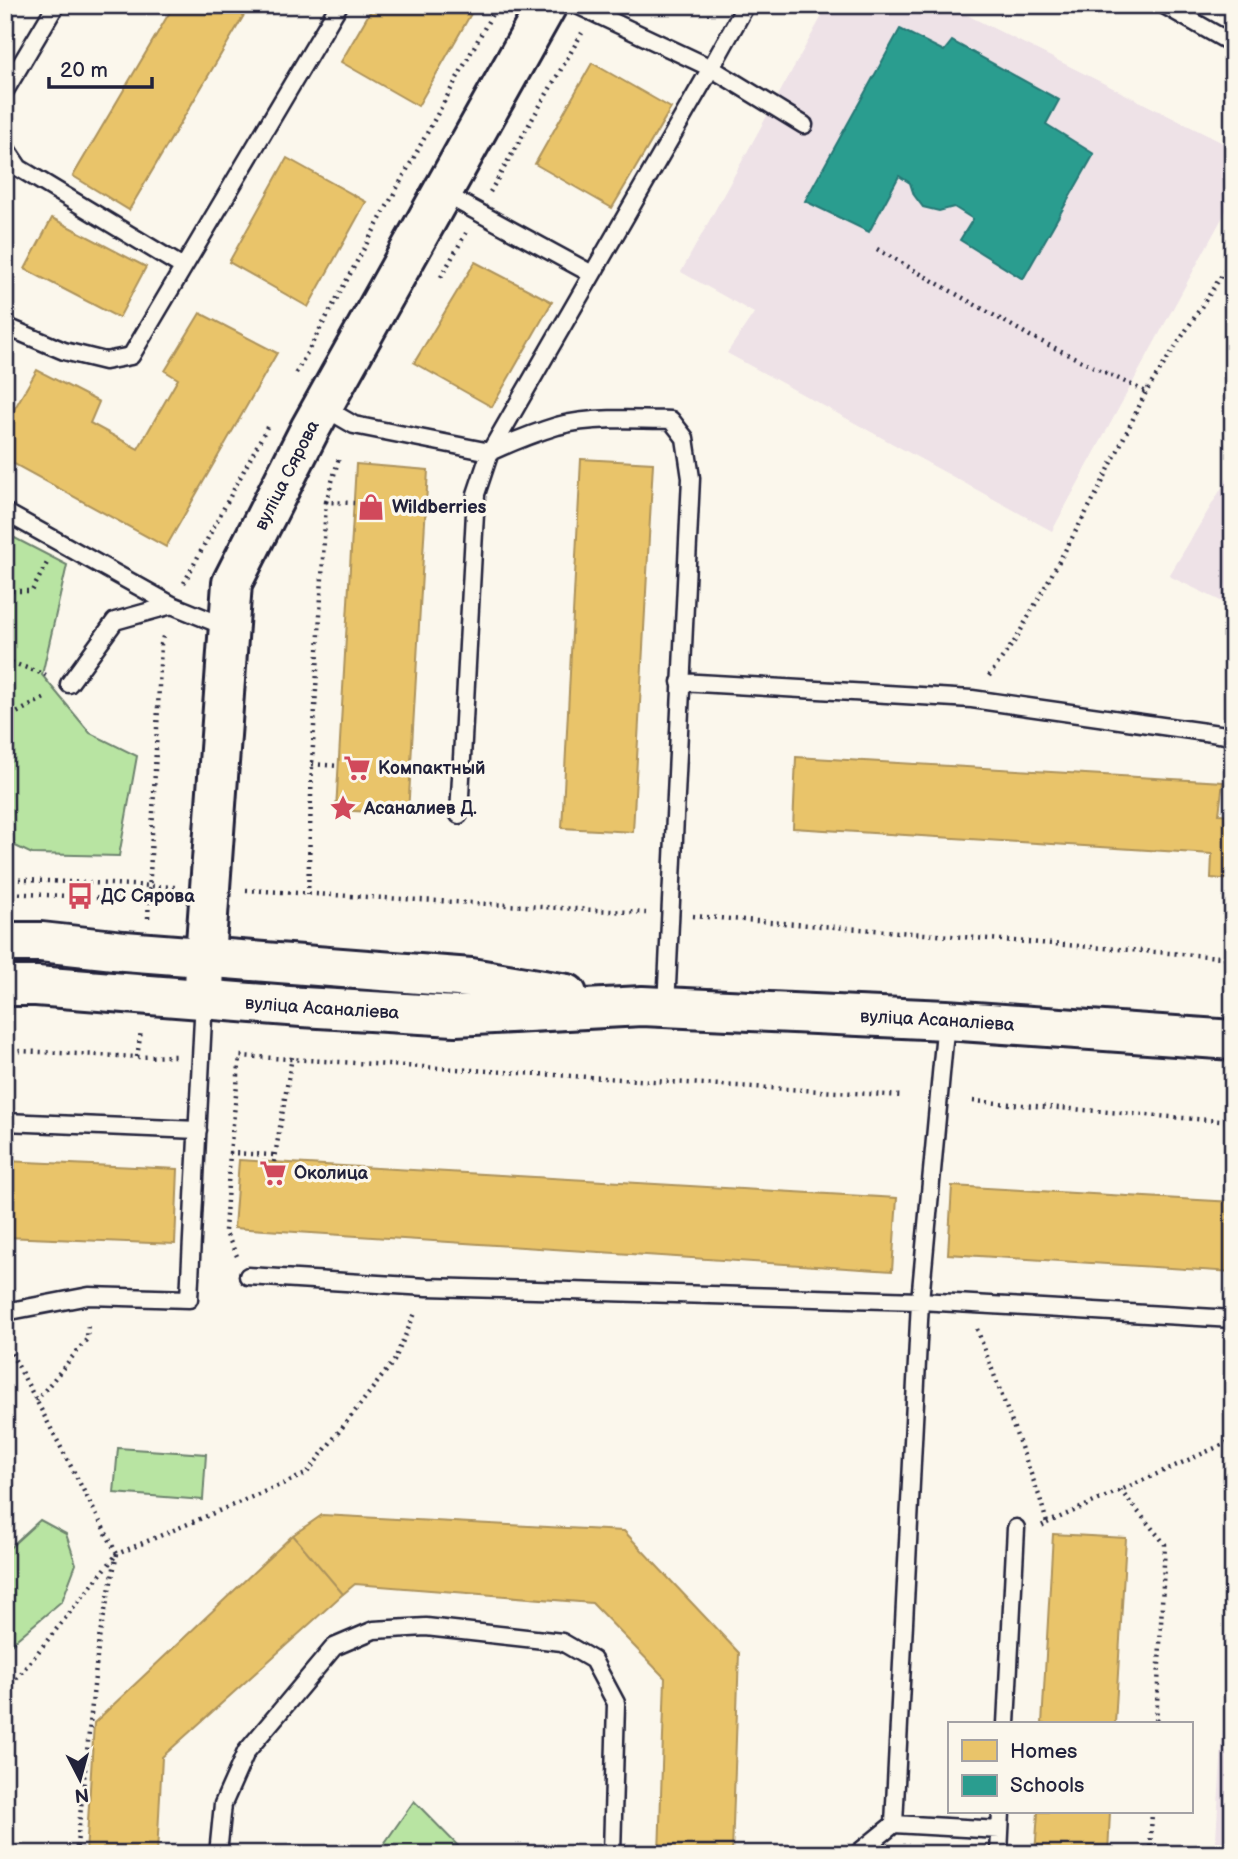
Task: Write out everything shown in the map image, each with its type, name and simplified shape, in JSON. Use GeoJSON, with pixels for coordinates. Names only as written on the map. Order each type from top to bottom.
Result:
{"type":"FeatureCollection","features":[{"type":"Feature","properties":{"kind":"main road","name":"вуліца Сярова"},"geometry":{"type":"LineString","coordinates":[[204,998],[232,583],[338,416],[443,193],[548,5]]}},
{"type":"Feature","properties":{"kind":"main road","name":"вуліца Асаналіева"},"geometry":{"type":"LineString","coordinates":[[23,942],[471,978],[654,1007]]}},
{"type":"Feature","properties":{"kind":"main road","name":"вуліца Асаналіева"},"geometry":{"type":"LineString","coordinates":[[5,986],[455,1016],[654,1007],[946,1020],[1233,1040]]}},
{"type":"Feature","properties":{"kind":"lane"},"geometry":{"type":"LineString","coordinates":[[5,91],[56,5]]}},
{"type":"Feature","properties":{"kind":"lane"},"geometry":{"type":"LineString","coordinates":[[5,326],[64,351],[105,361],[131,356],[340,5]]}},
{"type":"Feature","properties":{"kind":"lane"},"geometry":{"type":"LineString","coordinates":[[577,5],[711,68],[804,125]]}},
{"type":"Feature","properties":{"kind":"lane"},"geometry":{"type":"LineString","coordinates":[[459,815],[476,494],[490,452],[746,5]]}},
{"type":"Feature","properties":{"kind":"lane"},"geometry":{"type":"LineString","coordinates":[[1164,5],[1233,44]]}},
{"type":"Feature","properties":{"kind":"lane"},"geometry":{"type":"LineString","coordinates":[[5,147],[19,168],[183,267]]}},
{"type":"Feature","properties":{"kind":"lane"},"geometry":{"type":"LineString","coordinates":[[443,193],[592,274]]}},
{"type":"Feature","properties":{"kind":"lane"},"geometry":{"type":"LineString","coordinates":[[338,416],[490,452],[559,426],[629,418],[671,420],[685,438],[691,478],[671,914],[654,1007]]}},
{"type":"Feature","properties":{"kind":"lane"},"geometry":{"type":"LineString","coordinates":[[5,512],[172,605],[229,628]]}},
{"type":"Feature","properties":{"kind":"lane"},"geometry":{"type":"LineString","coordinates":[[69,684],[115,621],[172,605]]}},
{"type":"Feature","properties":{"kind":"lane"},"geometry":{"type":"LineString","coordinates":[[680,682],[972,699],[1233,736]]}},
{"type":"Feature","properties":{"kind":"lane"},"geometry":{"type":"LineString","coordinates":[[5,932],[23,942]]}},
{"type":"Feature","properties":{"kind":"lane"},"geometry":{"type":"LineString","coordinates":[[5,1312],[89,1296],[189,1300],[204,998]]}},
{"type":"Feature","properties":{"kind":"lane"},"geometry":{"type":"LineString","coordinates":[[894,1824],[920,1301],[946,1020]]}},
{"type":"Feature","properties":{"kind":"lane"},"geometry":{"type":"LineString","coordinates":[[5,1122],[198,1130]]}},
{"type":"Feature","properties":{"kind":"lane"},"geometry":{"type":"LineString","coordinates":[[248,1276],[427,1287],[920,1301],[1233,1319]]}},
{"type":"Feature","properties":{"kind":"lane"},"geometry":{"type":"LineString","coordinates":[[1006,1722],[1016,1533]]}},
{"type":"Feature","properties":{"kind":"lane"},"geometry":{"type":"LineString","coordinates":[[218,1854],[223,1804],[246,1752],[334,1647],[373,1630],[426,1626],[562,1642],[593,1660],[616,1703],[612,1854]]}},
{"type":"Feature","properties":{"kind":"lane"},"geometry":{"type":"LineString","coordinates":[[999,1854],[1001,1814]]}},
{"type":"Feature","properties":{"kind":"lane"},"geometry":{"type":"LineString","coordinates":[[857,1854],[894,1824],[1000,1830]]}},
{"type":"Feature","properties":{"kind":"path"},"geometry":{"type":"LineString","coordinates":[[296,373],[497,5]]}},
{"type":"Feature","properties":{"kind":"path"},"geometry":{"type":"LineString","coordinates":[[437,284],[594,14]]}},
{"type":"Feature","properties":{"kind":"path"},"geometry":{"type":"LineString","coordinates":[[877,249],[1030,336],[1146,392]]}},
{"type":"Feature","properties":{"kind":"path"},"geometry":{"type":"LineString","coordinates":[[972,699],[1016,639],[1098,491],[1146,392],[1233,258]]}},
{"type":"Feature","properties":{"kind":"path"},"geometry":{"type":"LineString","coordinates":[[308,895],[326,502],[342,447],[338,416]]}},
{"type":"Feature","properties":{"kind":"path"},"geometry":{"type":"LineString","coordinates":[[148,918],[161,644],[172,605],[269,422]]}},
{"type":"Feature","properties":{"kind":"path"},"geometry":{"type":"LineString","coordinates":[[326,502],[354,503]]}},
{"type":"Feature","properties":{"kind":"path"},"geometry":{"type":"LineString","coordinates":[[5,591],[32,591],[60,541]]}},
{"type":"Feature","properties":{"kind":"path"},"geometry":{"type":"LineString","coordinates":[[5,660],[69,684]]}},
{"type":"Feature","properties":{"kind":"path"},"geometry":{"type":"LineString","coordinates":[[5,719],[69,684]]}},
{"type":"Feature","properties":{"kind":"path"},"geometry":{"type":"LineString","coordinates":[[312,764],[339,766]]}},
{"type":"Feature","properties":{"kind":"path"},"geometry":{"type":"LineString","coordinates":[[5,879],[183,887]]}},
{"type":"Feature","properties":{"kind":"path"},"geometry":{"type":"LineString","coordinates":[[242,890],[671,914],[1233,958]]}},
{"type":"Feature","properties":{"kind":"path"},"geometry":{"type":"LineString","coordinates":[[5,893],[149,900]]}},
{"type":"Feature","properties":{"kind":"path"},"geometry":{"type":"LineString","coordinates":[[137,1057],[142,1023]]}},
{"type":"Feature","properties":{"kind":"path"},"geometry":{"type":"LineString","coordinates":[[5,1054],[20,1051],[137,1057],[177,1056]]}},
{"type":"Feature","properties":{"kind":"path"},"geometry":{"type":"LineString","coordinates":[[248,1276],[225,1231],[240,1056],[292,1057],[903,1096]]}},
{"type":"Feature","properties":{"kind":"path"},"geometry":{"type":"LineString","coordinates":[[274,1162],[292,1057]]}},
{"type":"Feature","properties":{"kind":"path"},"geometry":{"type":"LineString","coordinates":[[973,1101],[1233,1122]]}},
{"type":"Feature","properties":{"kind":"path"},"geometry":{"type":"LineString","coordinates":[[230,1153],[274,1155]]}},
{"type":"Feature","properties":{"kind":"path"},"geometry":{"type":"LineString","coordinates":[[5,1693],[117,1554],[306,1474],[394,1361],[427,1287]]}},
{"type":"Feature","properties":{"kind":"path"},"geometry":{"type":"LineString","coordinates":[[36,1401],[87,1339],[89,1296]]}},
{"type":"Feature","properties":{"kind":"path"},"geometry":{"type":"LineString","coordinates":[[968,1305],[1047,1523]]}},
{"type":"Feature","properties":{"kind":"path"},"geometry":{"type":"LineString","coordinates":[[5,1341],[117,1554],[99,1639],[76,1854]]}},
{"type":"Feature","properties":{"kind":"path"},"geometry":{"type":"LineString","coordinates":[[1016,1533],[1047,1523],[1233,1440]]}},
{"type":"Feature","properties":{"kind":"path"},"geometry":{"type":"LineString","coordinates":[[1120,1490],[1165,1544],[1156,1722]]}},
{"type":"Feature","properties":{"kind":"path"},"geometry":{"type":"LineString","coordinates":[[1150,1854],[1152,1814]]}},
{"type":"Feature","properties":{"kind":"shaded area"},"geometry":{"type":"Polygon","coordinates":[[[828,5],[947,5],[1233,148],[1233,198],[1052,531],[727,353],[754,313],[681,272],[828,5]]]}},
{"type":"Feature","properties":{"kind":"shaded area"},"geometry":{"type":"Polygon","coordinates":[[[1233,469],[1233,607],[1169,576],[1233,469]]]}},
{"type":"Feature","properties":{"kind":"shaded area"},"geometry":{"type":"Polygon","coordinates":[[[1233,1571],[1233,1854],[1215,1854],[1233,1571]]]}},
{"type":"Feature","properties":{"kind":"green space"},"geometry":{"type":"Polygon","coordinates":[[[5,533],[67,565],[42,675],[90,733],[137,756],[119,856],[32,854],[5,841],[5,533]]]}},
{"type":"Feature","properties":{"kind":"green space"},"geometry":{"type":"Polygon","coordinates":[[[118,1448],[206,1454],[203,1500],[114,1493],[118,1448]]]}},
{"type":"Feature","properties":{"kind":"green space"},"geometry":{"type":"Polygon","coordinates":[[[40,1520],[66,1534],[76,1564],[62,1601],[5,1649],[5,1552],[40,1520]]]}},
{"type":"Feature","properties":{"kind":"green space"},"geometry":{"type":"Polygon","coordinates":[[[414,1801],[466,1854],[377,1854],[414,1801]]]}},
{"type":"Feature","properties":{"kind":"building: Homes"},"geometry":{"type":"Polygon","coordinates":[[[174,5],[250,5],[129,210],[73,176],[174,5]]]}},
{"type":"Feature","properties":{"kind":"building: Homes"},"geometry":{"type":"Polygon","coordinates":[[[374,5],[476,5],[418,106],[341,62],[374,5]]]}},
{"type":"Feature","properties":{"kind":"building: Homes"},"geometry":{"type":"Polygon","coordinates":[[[592,63],[671,108],[612,208],[535,164],[592,63]]]}},
{"type":"Feature","properties":{"kind":"building: Homes"},"geometry":{"type":"Polygon","coordinates":[[[287,158],[366,202],[308,307],[229,262],[287,158]]]}},
{"type":"Feature","properties":{"kind":"building: Homes"},"geometry":{"type":"Polygon","coordinates":[[[52,218],[146,267],[119,318],[25,269],[52,218]]]}},
{"type":"Feature","properties":{"kind":"building: Homes"},"geometry":{"type":"Polygon","coordinates":[[[475,262],[552,302],[492,407],[414,363],[475,262]]]}},
{"type":"Feature","properties":{"kind":"building: Homes"},"geometry":{"type":"Polygon","coordinates":[[[200,313],[277,353],[166,547],[5,459],[5,425],[37,370],[99,402],[90,423],[138,449],[178,379],[165,371],[200,313]]]}},
{"type":"Feature","properties":{"kind":"building: Homes"},"geometry":{"type":"Polygon","coordinates":[[[581,459],[653,463],[633,832],[562,828],[581,459]]]}},
{"type":"Feature","properties":{"kind":"building: Homes"},"geometry":{"type":"Polygon","coordinates":[[[356,464],[428,470],[408,814],[336,810],[356,464]]]}},
{"type":"Feature","properties":{"kind":"building: Homes"},"geometry":{"type":"Polygon","coordinates":[[[796,757],[1223,782],[1219,814],[1233,815],[1233,880],[1211,878],[1212,854],[793,828],[796,757]]]}},
{"type":"Feature","properties":{"kind":"building: Homes"},"geometry":{"type":"Polygon","coordinates":[[[239,1160],[897,1198],[892,1271],[234,1228],[239,1160]]]}},
{"type":"Feature","properties":{"kind":"building: Homes"},"geometry":{"type":"Polygon","coordinates":[[[5,1161],[178,1169],[175,1244],[5,1237],[5,1161]]]}},
{"type":"Feature","properties":{"kind":"building: Homes"},"geometry":{"type":"Polygon","coordinates":[[[952,1186],[1233,1202],[1233,1272],[948,1254],[952,1186]]]}},
{"type":"Feature","properties":{"kind":"building: Homes"},"geometry":{"type":"Polygon","coordinates":[[[322,1515],[624,1531],[739,1653],[732,1854],[659,1854],[665,1678],[592,1603],[355,1584],[343,1594],[293,1535],[322,1515]]]}},
{"type":"Feature","properties":{"kind":"building: Homes"},"geometry":{"type":"Polygon","coordinates":[[[1053,1534],[1126,1538],[1115,1722],[1042,1722],[1053,1534]]]}},
{"type":"Feature","properties":{"kind":"building: Homes"},"geometry":{"type":"Polygon","coordinates":[[[293,1535],[343,1594],[162,1757],[157,1854],[86,1854],[94,1723],[293,1535]]]}},
{"type":"Feature","properties":{"kind":"building: Homes"},"geometry":{"type":"Polygon","coordinates":[[[1038,1814],[1110,1814],[1108,1854],[1035,1854],[1038,1814]]]}},
{"type":"Feature","properties":{"kind":"building: Schools"},"geometry":{"type":"Polygon","coordinates":[[[900,29],[944,51],[952,41],[1059,100],[1046,124],[1094,154],[1023,279],[960,240],[973,219],[954,207],[939,211],[923,207],[914,195],[910,183],[899,176],[869,232],[805,201],[900,29]]]}},
{"type":"Feature","properties":{"kind":"place","name":"Wildberries"},"geometry":{"type":"Point","coordinates":[371,507]}},
{"type":"Feature","properties":{"kind":"place","name":"Компактный"},"geometry":{"type":"Point","coordinates":[357,768]}},
{"type":"Feature","properties":{"kind":"place","name":"Асаналиев Д."},"geometry":{"type":"Point","coordinates":[343,808]}},
{"type":"Feature","properties":{"kind":"place","name":"ДС Сярова"},"geometry":{"type":"Point","coordinates":[80,896]}},
{"type":"Feature","properties":{"kind":"place","name":"Околица"},"geometry":{"type":"Point","coordinates":[273,1173]}}]}
